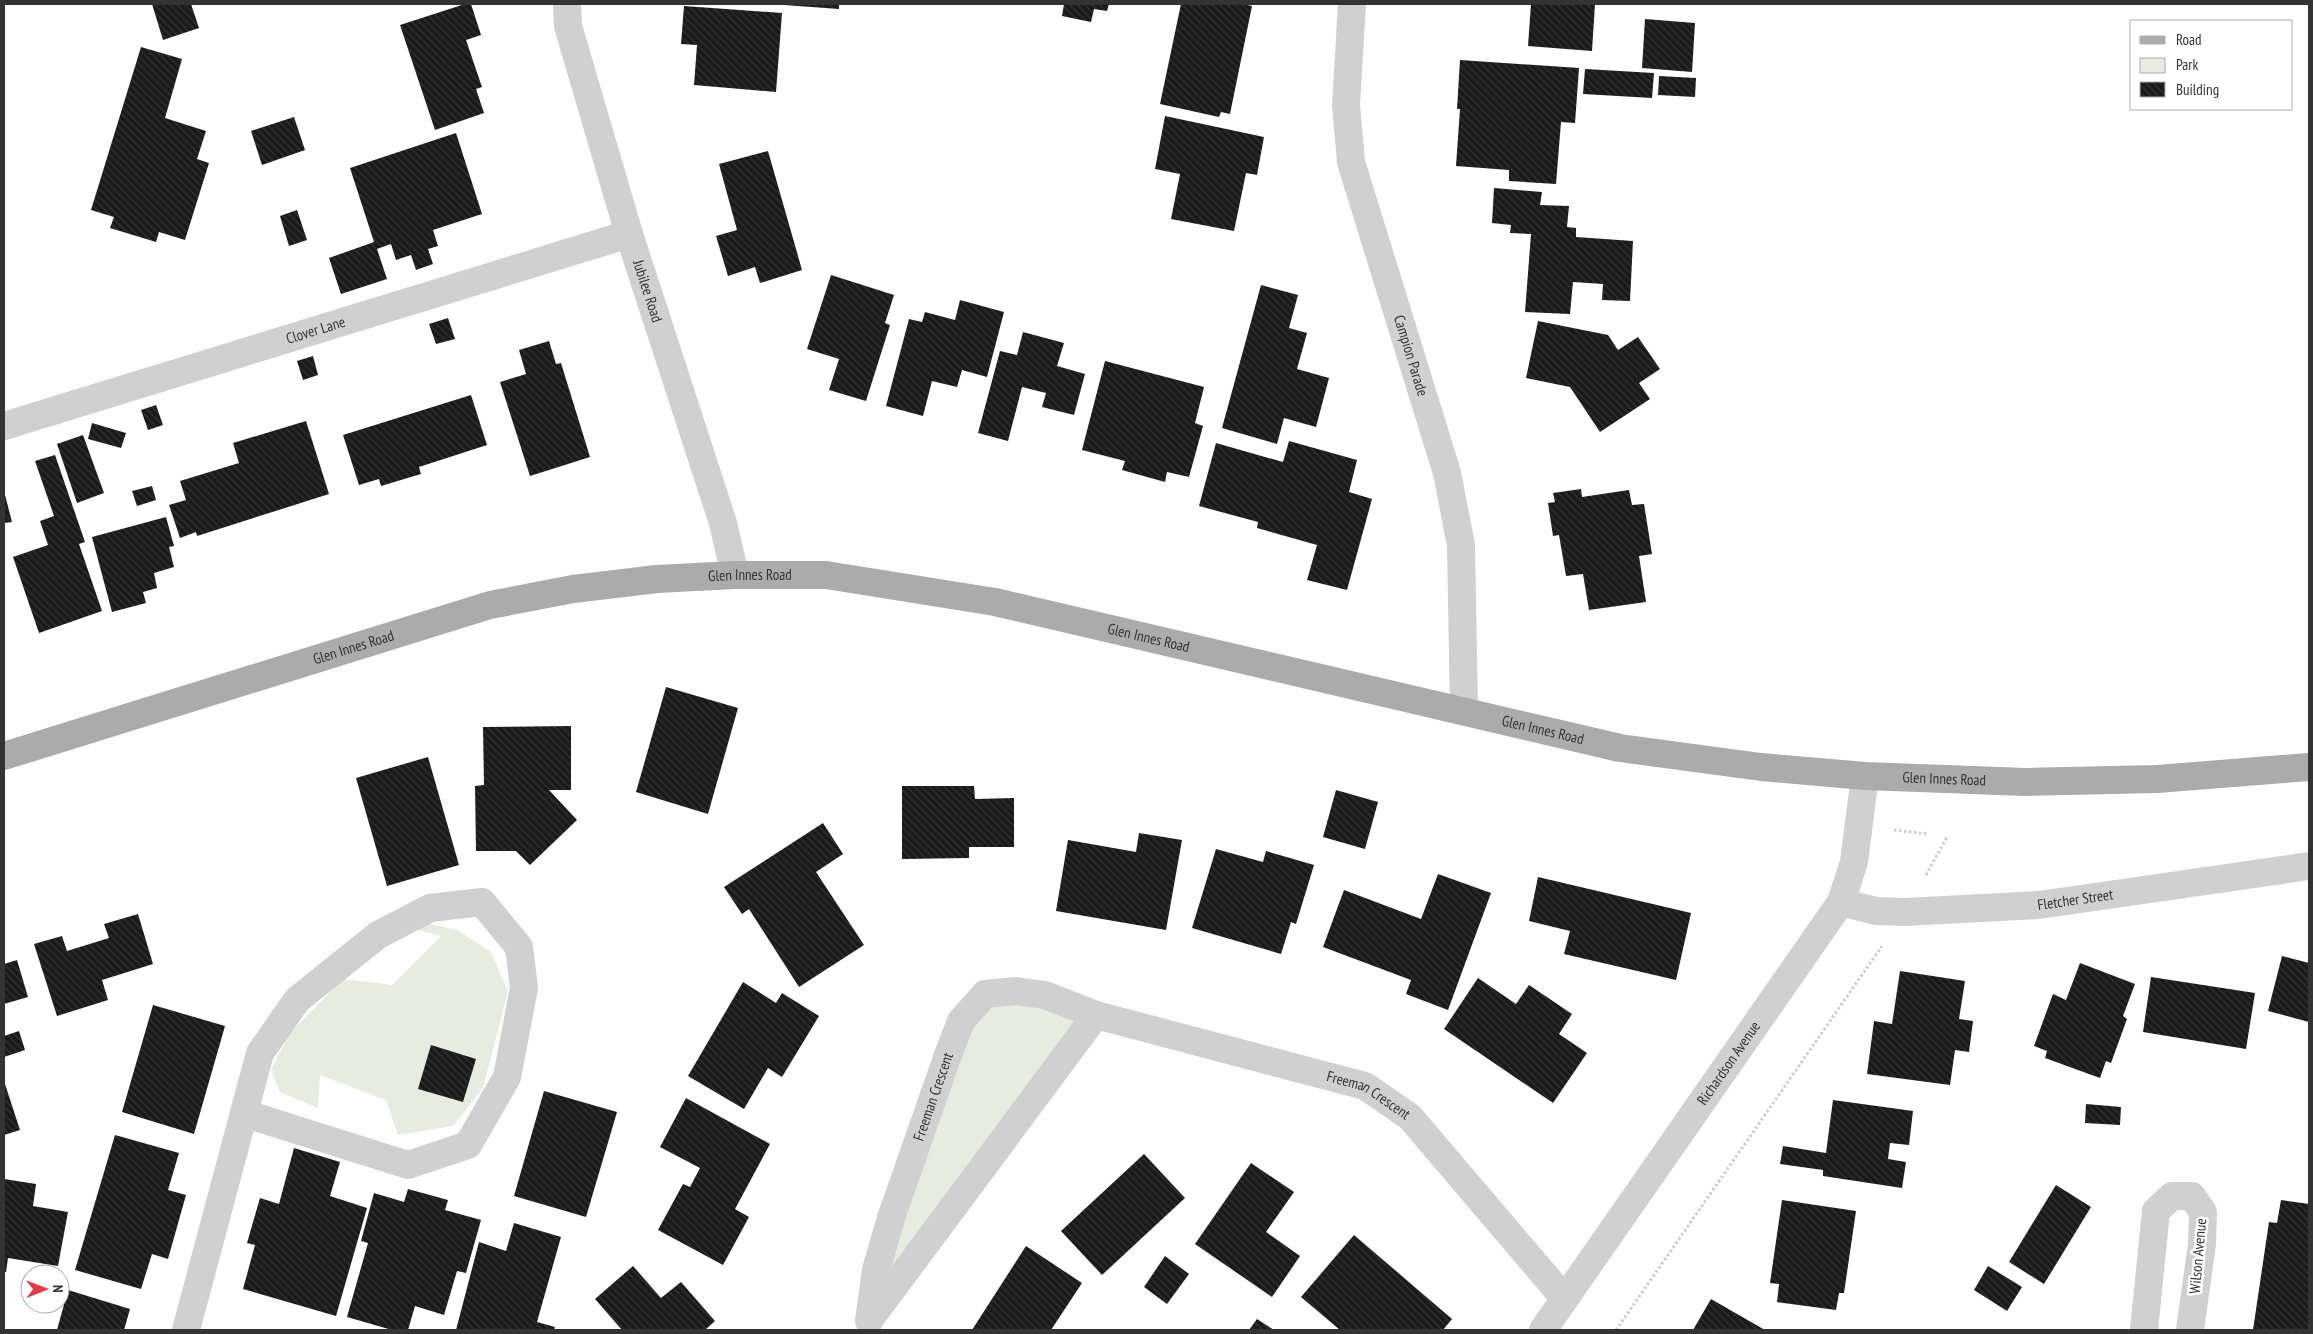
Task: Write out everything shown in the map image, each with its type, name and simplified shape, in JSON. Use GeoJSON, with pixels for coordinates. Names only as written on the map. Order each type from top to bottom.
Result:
{"type":"FeatureCollection","features":[{"type":"Feature","properties":{"kind":"main road","name":"Glen Innes Road"},"geometry":{"type":"LineString","coordinates":[[4,756],[490,605],[573,589],[657,579],[735,575],[826,575],[995,602],[1620,748],[1761,767],[1865,776],[2026,782],[2157,779],[2309,767]]}},
{"type":"Feature","properties":{"kind":"street","name":"Jubilee Road"},"geometry":{"type":"LineString","coordinates":[[567,4],[568,26],[629,234],[723,524],[735,575]]}},
{"type":"Feature","properties":{"kind":"street","name":"Campion Parade"},"geometry":{"type":"LineString","coordinates":[[1352,4],[1346,106],[1351,162],[1447,473],[1461,545],[1464,711]]}},
{"type":"Feature","properties":{"kind":"street","name":"Clover Lane"},"geometry":{"type":"LineString","coordinates":[[4,426],[629,234]]}},
{"type":"Feature","properties":{"kind":"street","name":"Richardson Avenue"},"geometry":{"type":"LineString","coordinates":[[1543,1330],[1841,902],[1854,862],[1865,776]]}},
{"type":"Feature","properties":{"kind":"street","name":"Fletcher Street"},"geometry":{"type":"LineString","coordinates":[[1841,902],[1876,911],[1904,912],[2038,905],[2309,866]]}},
{"type":"Feature","properties":{"kind":"street"},"geometry":{"type":"LineString","coordinates":[[186,1330],[246,1114],[260,1053],[296,1000],[378,935],[430,908],[482,902],[519,947],[524,988],[507,1077],[468,1145],[408,1165],[246,1114]]}},
{"type":"Feature","properties":{"kind":"street","name":"Freeman Crescent"},"geometry":{"type":"LineString","coordinates":[[866,1326],[876,1270],[892,1215],[961,1021],[985,994],[1016,991],[1045,995],[1096,1015],[1365,1086],[1410,1117],[1564,1298]]}},
{"type":"Feature","properties":{"kind":"street","name":"Freeman Crescent"},"geometry":{"type":"LineString","coordinates":[[866,1326],[1096,1015]]}},
{"type":"Feature","properties":{"kind":"street","name":"Wilson Avenue"},"geometry":{"type":"LineString","coordinates":[[2144,1330],[2156,1211],[2172,1196],[2192,1196],[2203,1212],[2202,1244],[2190,1330]]}},
{"type":"Feature","properties":{"kind":"path"},"geometry":{"type":"LineString","coordinates":[[1925,877],[1947,837]]}},
{"type":"Feature","properties":{"kind":"path"},"geometry":{"type":"LineString","coordinates":[[1616,1330],[1883,945]]}},
{"type":"Feature","properties":{"kind":"green space"},"geometry":{"type":"Polygon","coordinates":[[[420,922],[457,930],[491,952],[508,991],[483,1088],[453,1126],[398,1135],[386,1100],[320,1075],[318,1108],[280,1092],[271,1070],[289,1034],[343,979],[392,985],[441,936],[410,928],[420,922]]]}},
{"type":"Feature","properties":{"kind":"green space"},"geometry":{"type":"Polygon","coordinates":[[[985,994],[1096,1015],[869,1321],[876,1270],[985,994]]]}},
{"type":"Feature","properties":{"kind":"building"},"geometry":{"type":"Polygon","coordinates":[[[152,4],[191,4],[199,28],[163,40],[152,4]]]}},
{"type":"Feature","properties":{"kind":"building"},"geometry":{"type":"Polygon","coordinates":[[[465,4],[471,4],[481,35],[466,40],[482,87],[476,89],[484,113],[435,130],[400,25],[465,4]]]}},
{"type":"Feature","properties":{"kind":"building"},"geometry":{"type":"Polygon","coordinates":[[[839,4],[839,9],[784,5],[839,4]]]}},
{"type":"Feature","properties":{"kind":"building"},"geometry":{"type":"Polygon","coordinates":[[[1064,4],[1109,4],[1107,11],[1094,9],[1091,22],[1062,16],[1064,4]]]}},
{"type":"Feature","properties":{"kind":"building"},"geometry":{"type":"Polygon","coordinates":[[[1181,4],[1242,4],[1252,6],[1230,114],[1221,112],[1219,117],[1160,104],[1181,4]]]}},
{"type":"Feature","properties":{"kind":"building"},"geometry":{"type":"Polygon","coordinates":[[[1531,4],[1595,4],[1592,51],[1528,46],[1531,4]]]}},
{"type":"Feature","properties":{"kind":"building"},"geometry":{"type":"Polygon","coordinates":[[[684,6],[782,13],[776,92],[694,85],[697,45],[681,44],[684,6]]]}},
{"type":"Feature","properties":{"kind":"building"},"geometry":{"type":"Polygon","coordinates":[[[1645,19],[1695,23],[1692,72],[1642,68],[1645,19]]]}},
{"type":"Feature","properties":{"kind":"building"},"geometry":{"type":"Polygon","coordinates":[[[141,47],[182,59],[165,118],[206,131],[197,159],[209,163],[185,240],[159,232],[156,242],[110,228],[114,217],[91,210],[141,47]]]}},
{"type":"Feature","properties":{"kind":"building"},"geometry":{"type":"Polygon","coordinates":[[[1460,60],[1579,68],[1575,123],[1561,122],[1556,184],[1509,181],[1509,170],[1456,166],[1460,109],[1457,109],[1460,60]]]}},
{"type":"Feature","properties":{"kind":"building"},"geometry":{"type":"Polygon","coordinates":[[[1585,69],[1654,73],[1652,98],[1583,94],[1585,69]]]}},
{"type":"Feature","properties":{"kind":"building"},"geometry":{"type":"Polygon","coordinates":[[[1659,76],[1696,78],[1695,97],[1658,95],[1659,76]]]}},
{"type":"Feature","properties":{"kind":"building"},"geometry":{"type":"Polygon","coordinates":[[[1165,116],[1264,137],[1257,175],[1246,173],[1234,231],[1171,219],[1180,174],[1155,169],[1165,116]]]}},
{"type":"Feature","properties":{"kind":"building"},"geometry":{"type":"Polygon","coordinates":[[[294,117],[305,150],[262,165],[251,131],[294,117]]]}},
{"type":"Feature","properties":{"kind":"building"},"geometry":{"type":"Polygon","coordinates":[[[456,133],[482,214],[433,230],[438,246],[428,249],[433,264],[416,270],[411,255],[396,260],[391,244],[377,249],[387,279],[341,294],[329,258],[374,242],[350,168],[456,133]]]}},
{"type":"Feature","properties":{"kind":"building"},"geometry":{"type":"Polygon","coordinates":[[[768,151],[802,270],[760,283],[755,267],[728,276],[716,236],[737,230],[719,164],[768,151]]]}},
{"type":"Feature","properties":{"kind":"building"},"geometry":{"type":"Polygon","coordinates":[[[1494,188],[1542,192],[1540,205],[1569,206],[1567,227],[1576,228],[1576,237],[1633,241],[1630,301],[1602,300],[1603,284],[1573,282],[1570,314],[1525,312],[1531,234],[1510,233],[1511,225],[1492,223],[1494,188]]]}},
{"type":"Feature","properties":{"kind":"building"},"geometry":{"type":"Polygon","coordinates":[[[297,210],[307,240],[289,246],[280,216],[297,210]]]}},
{"type":"Feature","properties":{"kind":"building"},"geometry":{"type":"Polygon","coordinates":[[[831,275],[894,295],[885,323],[890,325],[866,401],[829,390],[839,359],[807,349],[831,275]]]}},
{"type":"Feature","properties":{"kind":"building"},"geometry":{"type":"Polygon","coordinates":[[[1261,285],[1298,295],[1289,328],[1307,333],[1297,369],[1329,378],[1316,427],[1284,418],[1277,444],[1222,428],[1261,285]]]}},
{"type":"Feature","properties":{"kind":"building"},"geometry":{"type":"Polygon","coordinates":[[[960,300],[1004,312],[987,377],[962,370],[957,387],[932,381],[923,416],[886,406],[909,319],[922,322],[925,312],[955,320],[960,300]]]}},
{"type":"Feature","properties":{"kind":"building"},"geometry":{"type":"Polygon","coordinates":[[[448,318],[455,339],[436,344],[429,324],[448,318]]]}},
{"type":"Feature","properties":{"kind":"building"},"geometry":{"type":"Polygon","coordinates":[[[1538,321],[1608,335],[1618,350],[1638,337],[1660,369],[1639,383],[1650,399],[1600,432],[1570,387],[1526,378],[1538,321]]]}},
{"type":"Feature","properties":{"kind":"building"},"geometry":{"type":"Polygon","coordinates":[[[1023,332],[1064,343],[1057,366],[1085,374],[1074,415],[1042,407],[1046,393],[1022,387],[1008,441],[978,433],[1000,351],[1017,355],[1023,332]]]}},
{"type":"Feature","properties":{"kind":"building"},"geometry":{"type":"Polygon","coordinates":[[[549,341],[556,364],[561,363],[590,457],[530,476],[500,382],[526,374],[519,350],[549,341]]]}},
{"type":"Feature","properties":{"kind":"building"},"geometry":{"type":"Polygon","coordinates":[[[313,356],[318,375],[303,380],[297,361],[313,356]]]}},
{"type":"Feature","properties":{"kind":"building"},"geometry":{"type":"Polygon","coordinates":[[[1105,361],[1204,387],[1195,423],[1203,426],[1189,477],[1167,472],[1165,482],[1122,470],[1125,461],[1082,450],[1105,361]]]}},
{"type":"Feature","properties":{"kind":"building"},"geometry":{"type":"Polygon","coordinates":[[[471,395],[487,445],[419,467],[421,474],[381,486],[379,479],[359,485],[343,435],[471,395]]]}},
{"type":"Feature","properties":{"kind":"building"},"geometry":{"type":"Polygon","coordinates":[[[156,405],[163,425],[148,430],[141,410],[156,405]]]}},
{"type":"Feature","properties":{"kind":"building"},"geometry":{"type":"Polygon","coordinates":[[[306,421],[329,494],[197,536],[196,532],[180,538],[169,505],[186,500],[180,481],[239,463],[233,443],[306,421]]]}},
{"type":"Feature","properties":{"kind":"building"},"geometry":{"type":"Polygon","coordinates":[[[92,423],[126,433],[121,448],[88,439],[92,423]]]}},
{"type":"Feature","properties":{"kind":"building"},"geometry":{"type":"Polygon","coordinates":[[[83,435],[104,493],[77,503],[57,444],[83,435]]]}},
{"type":"Feature","properties":{"kind":"building"},"geometry":{"type":"Polygon","coordinates":[[[1289,441],[1357,460],[1349,492],[1372,499],[1347,590],[1307,580],[1317,545],[1257,528],[1258,522],[1199,506],[1216,443],[1283,462],[1289,441]]]}},
{"type":"Feature","properties":{"kind":"building"},"geometry":{"type":"Polygon","coordinates":[[[55,455],[85,542],[79,544],[102,611],[39,633],[13,557],[48,545],[40,521],[54,516],[35,461],[55,455]]]}},
{"type":"Feature","properties":{"kind":"building"},"geometry":{"type":"Polygon","coordinates":[[[152,486],[156,500],[137,506],[132,491],[152,486]]]}},
{"type":"Feature","properties":{"kind":"building"},"geometry":{"type":"Polygon","coordinates":[[[1581,489],[1582,497],[1629,490],[1632,505],[1644,504],[1652,554],[1639,556],[1646,602],[1589,610],[1583,574],[1566,576],[1559,535],[1553,536],[1548,503],[1555,502],[1553,493],[1581,489]]]}},
{"type":"Feature","properties":{"kind":"building"},"geometry":{"type":"Polygon","coordinates":[[[4,491],[12,522],[4,523],[4,491]]]}},
{"type":"Feature","properties":{"kind":"building"},"geometry":{"type":"Polygon","coordinates":[[[166,517],[174,546],[169,547],[174,567],[154,573],[157,588],[143,592],[146,603],[112,612],[92,537],[166,517]]]}},
{"type":"Feature","properties":{"kind":"building"},"geometry":{"type":"Polygon","coordinates":[[[666,687],[738,708],[708,814],[636,792],[666,687]]]}},
{"type":"Feature","properties":{"kind":"building"},"geometry":{"type":"Polygon","coordinates":[[[571,726],[571,790],[549,790],[577,820],[530,865],[516,851],[476,851],[475,786],[484,785],[483,727],[571,726]]]}},
{"type":"Feature","properties":{"kind":"building"},"geometry":{"type":"Polygon","coordinates":[[[428,757],[459,865],[387,886],[356,778],[428,757]]]}},
{"type":"Feature","properties":{"kind":"building"},"geometry":{"type":"Polygon","coordinates":[[[902,786],[974,786],[975,799],[1014,798],[1014,847],[969,847],[969,858],[902,859],[902,786]]]}},
{"type":"Feature","properties":{"kind":"building"},"geometry":{"type":"Polygon","coordinates":[[[1336,790],[1378,802],[1365,849],[1323,837],[1336,790]]]}},
{"type":"Feature","properties":{"kind":"building"},"geometry":{"type":"Polygon","coordinates":[[[823,823],[843,854],[816,872],[864,945],[799,987],[749,909],[742,914],[724,887],[823,823]]]}},
{"type":"Feature","properties":{"kind":"building"},"geometry":{"type":"Polygon","coordinates":[[[1139,833],[1182,840],[1166,930],[1056,911],[1068,840],[1136,852],[1139,833]]]}},
{"type":"Feature","properties":{"kind":"building"},"geometry":{"type":"Polygon","coordinates":[[[1216,849],[1263,862],[1266,851],[1314,865],[1296,924],[1291,922],[1281,954],[1192,928],[1216,849]]]}},
{"type":"Feature","properties":{"kind":"building"},"geometry":{"type":"Polygon","coordinates":[[[1438,874],[1491,893],[1448,1010],[1406,994],[1411,980],[1323,947],[1344,890],[1421,919],[1438,874]]]}},
{"type":"Feature","properties":{"kind":"building"},"geometry":{"type":"Polygon","coordinates":[[[1538,877],[1691,913],[1676,980],[1564,954],[1570,931],[1529,921],[1538,877]]]}},
{"type":"Feature","properties":{"kind":"building"},"geometry":{"type":"Polygon","coordinates":[[[138,914],[153,964],[102,980],[108,1000],[57,1016],[34,944],[62,936],[67,951],[109,938],[104,924],[138,914]]]}},
{"type":"Feature","properties":{"kind":"building"},"geometry":{"type":"Polygon","coordinates":[[[2282,956],[2309,963],[2309,1022],[2268,1011],[2282,956]]]}},
{"type":"Feature","properties":{"kind":"building"},"geometry":{"type":"Polygon","coordinates":[[[17,960],[28,997],[4,1004],[4,964],[17,960]]]}},
{"type":"Feature","properties":{"kind":"building"},"geometry":{"type":"Polygon","coordinates":[[[2080,963],[2135,984],[2123,1016],[2127,1019],[2111,1063],[2106,1061],[2100,1078],[2045,1058],[2047,1051],[2034,1046],[2053,994],[2066,1000],[2080,963]]]}},
{"type":"Feature","properties":{"kind":"building"},"geometry":{"type":"Polygon","coordinates":[[[1900,971],[1965,981],[1959,1019],[1973,1021],[1969,1052],[1955,1050],[1950,1085],[1867,1074],[1874,1021],[1892,1024],[1900,971]]]}},
{"type":"Feature","properties":{"kind":"building"},"geometry":{"type":"Polygon","coordinates":[[[2151,977],[2255,993],[2246,1049],[2143,1032],[2151,977]]]}},
{"type":"Feature","properties":{"kind":"building"},"geometry":{"type":"Polygon","coordinates":[[[1478,978],[1516,1004],[1529,985],[1572,1014],[1559,1034],[1587,1053],[1553,1103],[1444,1029],[1478,978]]]}},
{"type":"Feature","properties":{"kind":"building"},"geometry":{"type":"Polygon","coordinates":[[[743,982],[776,1003],[782,993],[819,1016],[782,1077],[768,1068],[744,1109],[688,1076],[743,982]]]}},
{"type":"Feature","properties":{"kind":"building"},"geometry":{"type":"Polygon","coordinates":[[[153,1005],[225,1026],[194,1134],[122,1112],[153,1005]]]}},
{"type":"Feature","properties":{"kind":"building"},"geometry":{"type":"Polygon","coordinates":[[[19,1031],[25,1050],[4,1057],[4,1036],[19,1031]]]}},
{"type":"Feature","properties":{"kind":"building"},"geometry":{"type":"Polygon","coordinates":[[[431,1045],[476,1059],[463,1102],[418,1089],[431,1045]]]}},
{"type":"Feature","properties":{"kind":"building"},"geometry":{"type":"Polygon","coordinates":[[[4,1081],[20,1130],[4,1135],[4,1081]]]}},
{"type":"Feature","properties":{"kind":"building"},"geometry":{"type":"Polygon","coordinates":[[[544,1091],[617,1112],[586,1217],[514,1196],[544,1091]]]}},
{"type":"Feature","properties":{"kind":"building"},"geometry":{"type":"Polygon","coordinates":[[[686,1098],[770,1144],[735,1209],[749,1217],[723,1265],[658,1230],[683,1184],[690,1187],[700,1168],[660,1147],[686,1098]]]}},
{"type":"Feature","properties":{"kind":"building"},"geometry":{"type":"Polygon","coordinates":[[[1833,1100],[1913,1111],[1909,1145],[1890,1143],[1888,1159],[1906,1162],[1902,1188],[1823,1176],[1823,1170],[1780,1164],[1783,1146],[1826,1153],[1833,1100]]]}},
{"type":"Feature","properties":{"kind":"building"},"geometry":{"type":"Polygon","coordinates":[[[2086,1104],[2121,1107],[2120,1125],[2085,1123],[2086,1104]]]}},
{"type":"Feature","properties":{"kind":"building"},"geometry":{"type":"Polygon","coordinates":[[[115,1135],[179,1153],[168,1190],[186,1195],[168,1259],[152,1254],[141,1289],[75,1270],[115,1135]]]}},
{"type":"Feature","properties":{"kind":"building"},"geometry":{"type":"Polygon","coordinates":[[[294,1148],[340,1162],[330,1196],[367,1208],[336,1316],[243,1289],[255,1245],[247,1243],[260,1198],[279,1204],[294,1148]]]}},
{"type":"Feature","properties":{"kind":"building"},"geometry":{"type":"Polygon","coordinates":[[[1144,1154],[1185,1198],[1102,1275],[1061,1231],[1144,1154]]]}},
{"type":"Feature","properties":{"kind":"building"},"geometry":{"type":"Polygon","coordinates":[[[1251,1163],[1294,1192],[1266,1232],[1300,1256],[1272,1297],[1195,1244],[1251,1163]]]}},
{"type":"Feature","properties":{"kind":"building"},"geometry":{"type":"Polygon","coordinates":[[[4,1179],[36,1184],[33,1206],[68,1212],[58,1264],[46,1264],[8,1258],[6,1272],[4,1272],[4,1179]]]}},
{"type":"Feature","properties":{"kind":"building"},"geometry":{"type":"Polygon","coordinates":[[[2056,1185],[2091,1207],[2044,1284],[2009,1262],[2056,1185]]]}},
{"type":"Feature","properties":{"kind":"building"},"geometry":{"type":"Polygon","coordinates":[[[408,1189],[448,1200],[445,1210],[481,1220],[466,1273],[457,1271],[444,1315],[415,1306],[408,1330],[392,1330],[347,1317],[368,1243],[361,1241],[374,1193],[404,1202],[408,1189]]]}},
{"type":"Feature","properties":{"kind":"building"},"geometry":{"type":"Polygon","coordinates":[[[1782,1200],[1856,1211],[1844,1293],[1839,1293],[1836,1310],[1777,1302],[1779,1284],[1770,1283],[1782,1200]]]}},
{"type":"Feature","properties":{"kind":"building"},"geometry":{"type":"Polygon","coordinates":[[[2281,1200],[2309,1204],[2309,1330],[2253,1330],[2269,1222],[2277,1223],[2281,1200]]]}},
{"type":"Feature","properties":{"kind":"building"},"geometry":{"type":"Polygon","coordinates":[[[514,1223],[561,1237],[537,1322],[555,1327],[554,1330],[456,1330],[479,1242],[506,1251],[514,1223]]]}},
{"type":"Feature","properties":{"kind":"building"},"geometry":{"type":"Polygon","coordinates":[[[1354,1235],[1452,1319],[1443,1330],[1340,1330],[1301,1297],[1354,1235]]]}},
{"type":"Feature","properties":{"kind":"building"},"geometry":{"type":"Polygon","coordinates":[[[1026,1246],[1082,1283],[1051,1330],[972,1330],[1026,1246]]]}},
{"type":"Feature","properties":{"kind":"building"},"geometry":{"type":"Polygon","coordinates":[[[1165,1256],[1189,1274],[1167,1304],[1144,1287],[1165,1256]]]}},
{"type":"Feature","properties":{"kind":"building"},"geometry":{"type":"Polygon","coordinates":[[[633,1266],[661,1298],[681,1282],[715,1321],[705,1330],[622,1330],[595,1299],[633,1266]]]}},
{"type":"Feature","properties":{"kind":"building"},"geometry":{"type":"Polygon","coordinates":[[[1988,1266],[2022,1287],[2007,1311],[1974,1290],[1988,1266]]]}},
{"type":"Feature","properties":{"kind":"building"},"geometry":{"type":"Polygon","coordinates":[[[70,1291],[130,1309],[124,1330],[57,1330],[61,1314],[70,1314],[70,1291]]]}},
{"type":"Feature","properties":{"kind":"building"},"geometry":{"type":"Polygon","coordinates":[[[1711,1299],[1765,1330],[1693,1330],[1711,1299]]]}},
{"type":"Feature","properties":{"kind":"building"},"geometry":{"type":"Polygon","coordinates":[[[1257,1319],[1274,1330],[1249,1330],[1257,1319]]]}}]}
